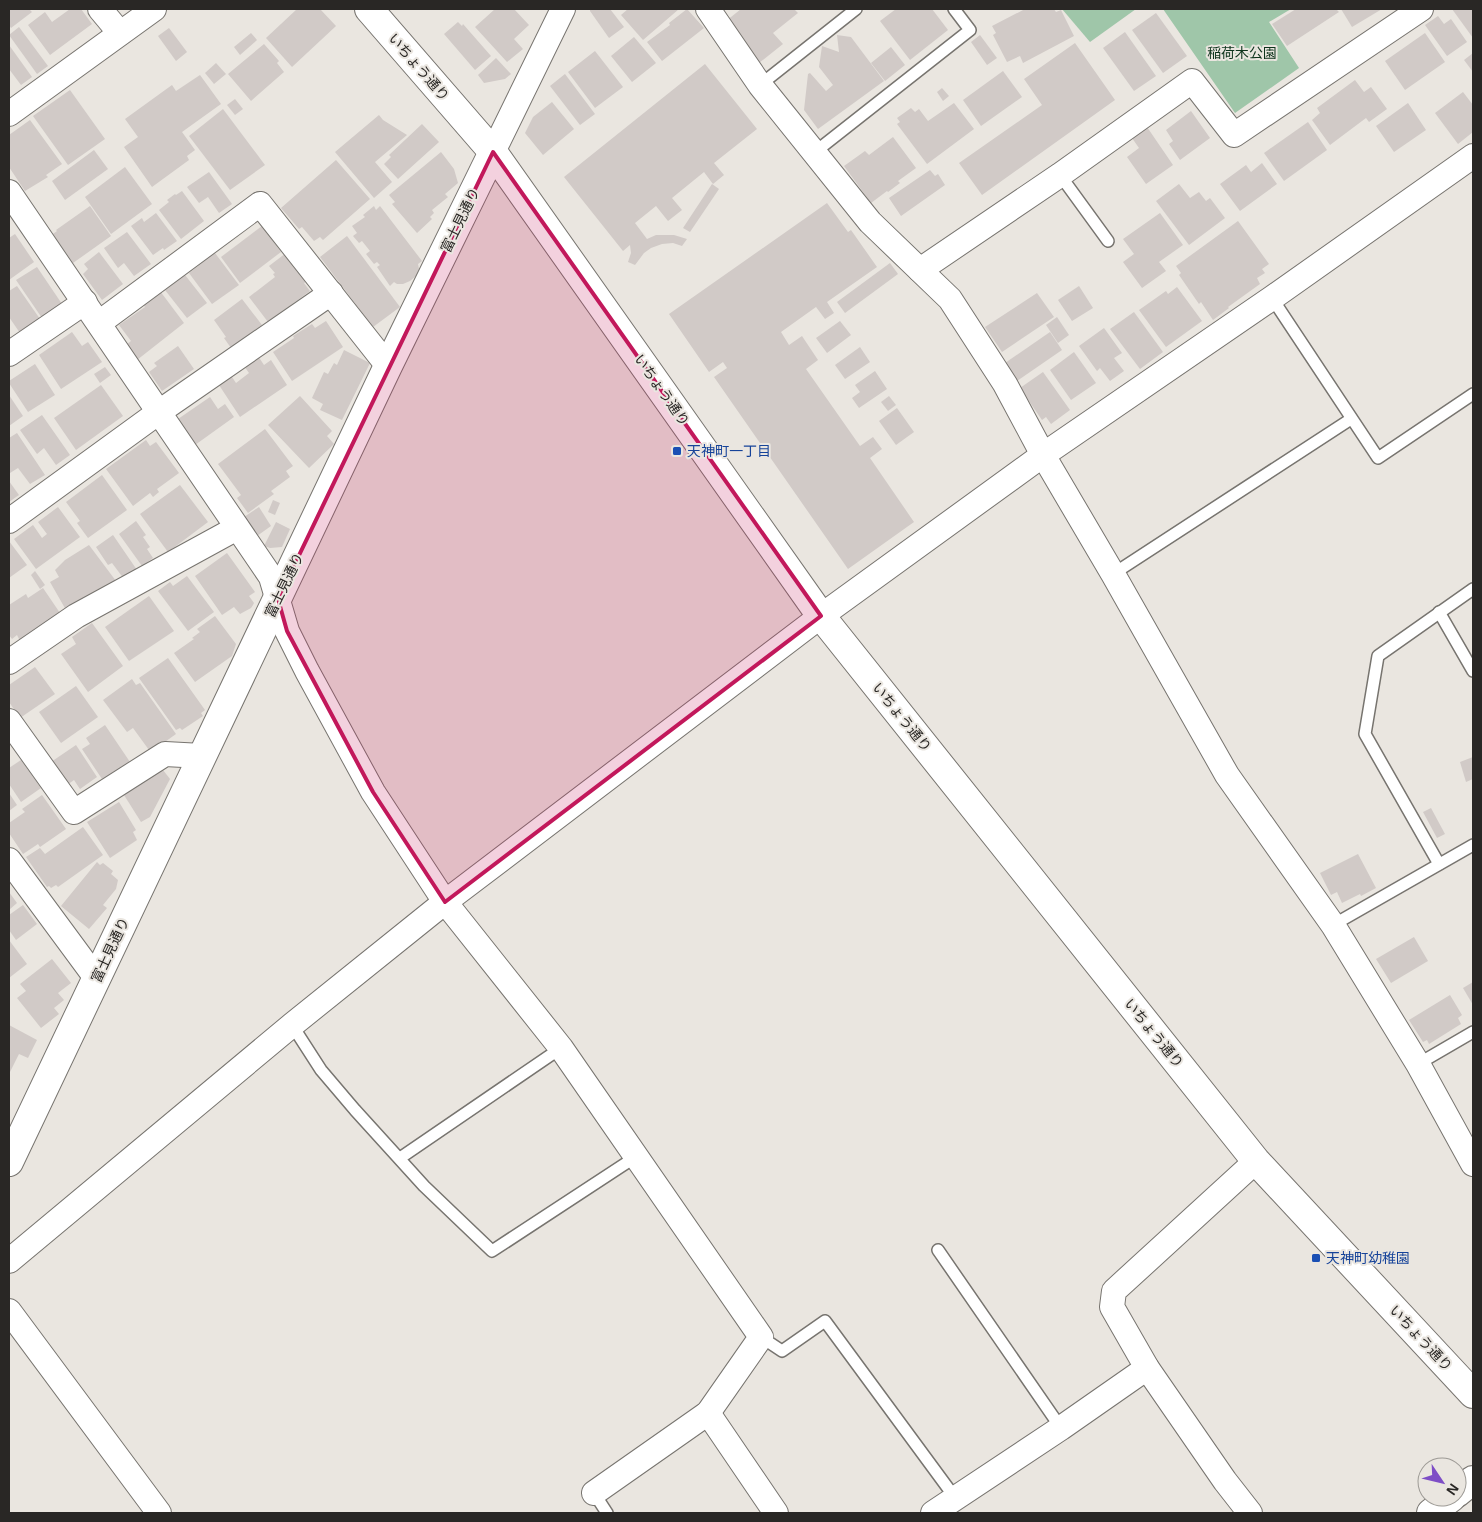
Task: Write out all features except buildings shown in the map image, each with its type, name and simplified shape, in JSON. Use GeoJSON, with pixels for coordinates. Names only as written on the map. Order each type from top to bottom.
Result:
{"type":"FeatureCollection","features":[{"type":"Feature","properties":{"kind":"street"},"geometry":{"type":"LineString","coordinates":[[100,9],[120,33]]}},
{"type":"Feature","properties":{"kind":"street"},"geometry":{"type":"LineString","coordinates":[[9,114],[154,9]]}},
{"type":"Feature","properties":{"kind":"street","name":"いちょう通り"},"geometry":{"type":"LineString","coordinates":[[368,9],[493,152],[821,616],[1256,1161],[1473,1394]]}},
{"type":"Feature","properties":{"kind":"street","name":"富士見通り"},"geometry":{"type":"LineString","coordinates":[[9,1162],[388,366],[563,9]]}},
{"type":"Feature","properties":{"kind":"street"},"geometry":{"type":"LineString","coordinates":[[708,9],[760,85],[870,222],[950,299],[1005,384],[1227,775],[1333,925],[1418,1064],[1473,1164]]}},
{"type":"Feature","properties":{"kind":"street"},"geometry":{"type":"LineString","coordinates":[[920,270],[1060,175],[1192,81],[1234,135],[1421,9]]}},
{"type":"Feature","properties":{"kind":"street"},"geometry":{"type":"LineString","coordinates":[[9,1261],[292,1025],[444,902],[821,616],[1044,455],[1272,298],[1473,156]]}},
{"type":"Feature","properties":{"kind":"street"},"geometry":{"type":"LineString","coordinates":[[9,192],[271,577],[287,631],[373,792],[444,902],[561,1048],[761,1337],[708,1413],[594,1493]]}},
{"type":"Feature","properties":{"kind":"street"},"geometry":{"type":"LineString","coordinates":[[99,323],[260,204],[388,366]]}},
{"type":"Feature","properties":{"kind":"street"},"geometry":{"type":"LineString","coordinates":[[9,521],[159,412],[331,293]]}},
{"type":"Feature","properties":{"kind":"street"},"geometry":{"type":"LineString","coordinates":[[9,354],[85,302]]}},
{"type":"Feature","properties":{"kind":"street"},"geometry":{"type":"LineString","coordinates":[[9,662],[76,616],[237,528]]}},
{"type":"Feature","properties":{"kind":"street"},"geometry":{"type":"LineString","coordinates":[[9,721],[74,812],[165,754],[202,756]]}},
{"type":"Feature","properties":{"kind":"street"},"geometry":{"type":"LineString","coordinates":[[9,860],[96,978]]}},
{"type":"Feature","properties":{"kind":"street"},"geometry":{"type":"LineString","coordinates":[[1250,1513],[1225,1481],[1147,1368],[1112,1307],[1114,1291],[1256,1161]]}},
{"type":"Feature","properties":{"kind":"street"},"geometry":{"type":"LineString","coordinates":[[9,1311],[159,1513]]}},
{"type":"Feature","properties":{"kind":"street"},"geometry":{"type":"LineString","coordinates":[[933,1513],[1147,1368]]}},
{"type":"Feature","properties":{"kind":"street"},"geometry":{"type":"LineString","coordinates":[[708,1413],[776,1513]]}},
{"type":"Feature","properties":{"kind":"lane"},"geometry":{"type":"LineString","coordinates":[[760,85],[856,9]]}},
{"type":"Feature","properties":{"kind":"lane"},"geometry":{"type":"LineString","coordinates":[[815,152],[970,30],[954,9]]}},
{"type":"Feature","properties":{"kind":"lane"},"geometry":{"type":"LineString","coordinates":[[1060,175],[1108,241]]}},
{"type":"Feature","properties":{"kind":"lane"},"geometry":{"type":"LineString","coordinates":[[1272,298],[1378,458],[1473,394]]}},
{"type":"Feature","properties":{"kind":"lane"},"geometry":{"type":"LineString","coordinates":[[1113,574],[1351,418]]}},
{"type":"Feature","properties":{"kind":"lane"},"geometry":{"type":"LineString","coordinates":[[1439,864],[1365,734],[1378,656],[1473,589]]}},
{"type":"Feature","properties":{"kind":"lane"},"geometry":{"type":"LineString","coordinates":[[1439,612],[1473,671]]}},
{"type":"Feature","properties":{"kind":"lane"},"geometry":{"type":"LineString","coordinates":[[1333,925],[1473,845]]}},
{"type":"Feature","properties":{"kind":"lane"},"geometry":{"type":"LineString","coordinates":[[292,1025],[321,1070],[355,1110],[424,1186],[492,1251],[637,1156]]}},
{"type":"Feature","properties":{"kind":"lane"},"geometry":{"type":"LineString","coordinates":[[1418,1064],[1473,1032]]}},
{"type":"Feature","properties":{"kind":"lane"},"geometry":{"type":"LineString","coordinates":[[400,1158],[561,1048]]}},
{"type":"Feature","properties":{"kind":"lane"},"geometry":{"type":"LineString","coordinates":[[938,1250],[1061,1428]]}},
{"type":"Feature","properties":{"kind":"lane"},"geometry":{"type":"LineString","coordinates":[[761,1337],[782,1351],[825,1321],[956,1499]]}},
{"type":"Feature","properties":{"kind":"lane"},"geometry":{"type":"LineString","coordinates":[[594,1493],[607,1513]]}},
{"type":"Feature","properties":{"kind":"highlighted area"},"geometry":{"type":"Polygon","coordinates":[[[493,152],[821,616],[445,902],[373,792],[287,631],[278,599],[493,152]]]}},
{"type":"Feature","properties":{"kind":"green space"},"geometry":{"type":"Polygon","coordinates":[[[1062,9],[1136,9],[1090,42],[1062,9]]]}},
{"type":"Feature","properties":{"kind":"green space","name":"稲荷木公園"},"geometry":{"type":"Polygon","coordinates":[[[1163,9],[1291,9],[1269,22],[1299,68],[1235,113],[1163,9]]]}},
{"type":"Feature","properties":{"kind":"place","name":"天神町一丁目"},"geometry":{"type":"Point","coordinates":[677,451]}},
{"type":"Feature","properties":{"kind":"place","name":"天神町幼稚園"},"geometry":{"type":"Point","coordinates":[1316,1258]}}]}
